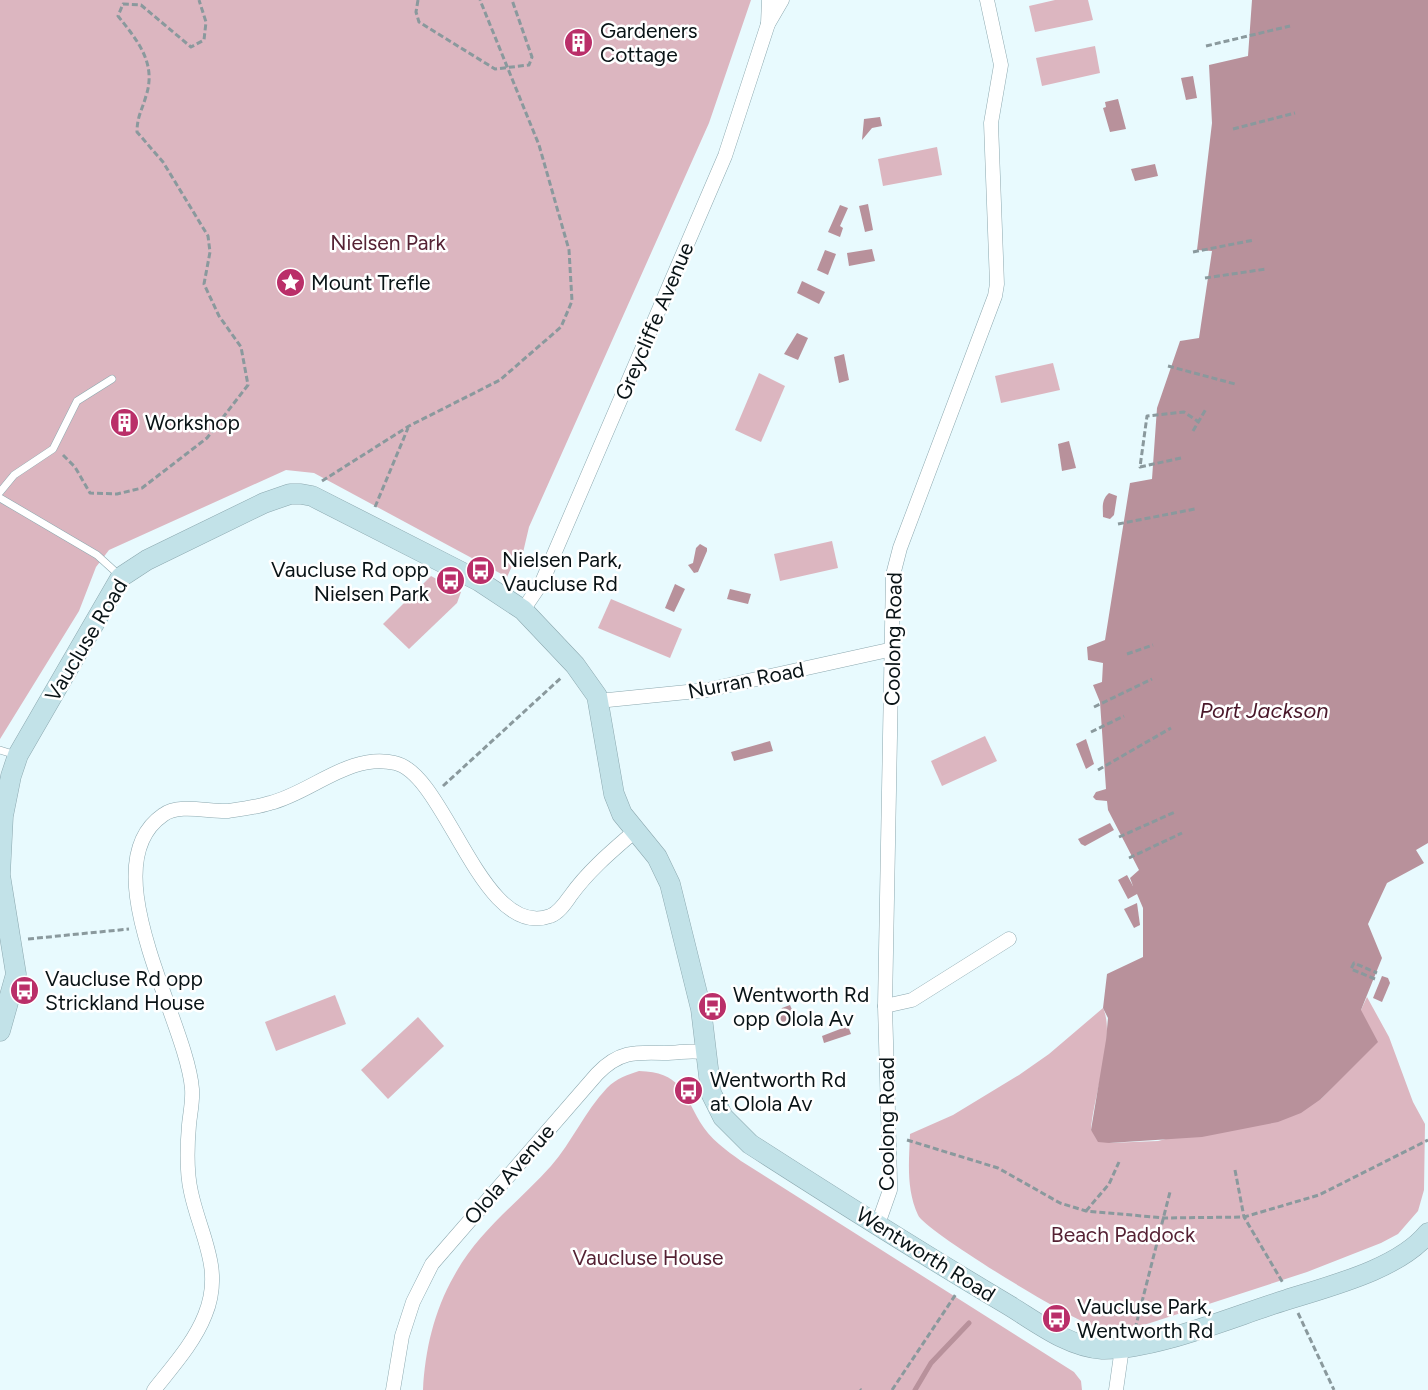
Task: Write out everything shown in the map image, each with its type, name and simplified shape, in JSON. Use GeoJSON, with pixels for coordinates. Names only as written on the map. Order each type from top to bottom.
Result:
{"type":"FeatureCollection","features":[{"type":"Feature","properties":{"kind":"street","name":"Greycliffe Avenue"},"geometry":{"type":"LineString","coordinates":[[768,24],[769,0]]}},
{"type":"Feature","properties":{"kind":"street","name":"Greycliffe Avenue"},"geometry":{"type":"LineString","coordinates":[[523,610],[542,582],[725,156],[768,24],[782,0]]}},
{"type":"Feature","properties":{"kind":"street","name":"Coolong Road"},"geometry":{"type":"LineString","coordinates":[[878,1224],[890,1190],[885,1006],[895,561],[995,296],[997,284],[991,123],[1000,65],[987,0]]}},
{"type":"Feature","properties":{"kind":"street","name":"Vaucluse Road"},"geometry":{"type":"LineString","coordinates":[[0,1032],[16,974],[13,940],[0,875],[9,752],[121,577],[147,560],[264,503],[290,494],[301,494],[321,501],[479,581],[523,610]]}},
{"type":"Feature","properties":{"kind":"street","name":"Wentworth Road"},"geometry":{"type":"LineString","coordinates":[[523,610],[575,665],[593,688],[598,701],[611,784],[622,814],[657,857],[670,884],[701,1009],[709,1085],[713,1101],[736,1132],[786,1167],[966,1280],[1071,1341],[1100,1348],[1128,1341],[1147,1344],[1292,1298],[1396,1260],[1412,1249],[1428,1233]]}},
{"type":"Feature","properties":{"kind":"street","name":"Nurran Road"},"geometry":{"type":"LineString","coordinates":[[598,701],[708,690],[893,649]]}},
{"type":"Feature","properties":{"kind":"street"},"geometry":{"type":"LineString","coordinates":[[154,1390],[186,1348],[206,1315],[212,1262],[191,1195],[187,1166],[192,1091],[186,1057],[143,927],[135,893],[135,872],[141,846],[150,828],[164,813],[178,809],[228,811],[273,803],[338,771],[384,762],[404,766],[414,773],[431,796],[473,865],[500,900],[521,916],[550,916],[562,907],[600,861],[635,831]]}},
{"type":"Feature","properties":{"kind":"street"},"geometry":{"type":"LineString","coordinates":[[885,1006],[912,1000],[1009,939]]}},
{"type":"Feature","properties":{"kind":"street","name":"Olola Avenue"},"geometry":{"type":"LineString","coordinates":[[393,1390],[402,1336],[413,1302],[432,1264],[597,1074],[608,1063],[622,1056],[642,1051],[668,1053],[692,1049],[707,1053]]}},
{"type":"Feature","properties":{"kind":"street"},"geometry":{"type":"LineString","coordinates":[[1116,1390],[1128,1341]]}},
{"type":"Feature","properties":{"kind":"lane"},"geometry":{"type":"LineString","coordinates":[[0,492],[14,475],[52,449],[77,401],[112,379]]}},
{"type":"Feature","properties":{"kind":"lane"},"geometry":{"type":"LineString","coordinates":[[0,498],[97,555],[121,577]]}},
{"type":"Feature","properties":{"kind":"path"},"geometry":{"type":"LineString","coordinates":[[52,449],[75,468],[90,493],[117,495],[142,488],[207,438],[248,386],[242,347],[219,316],[204,284],[210,252],[208,236],[163,162],[137,132],[138,114],[147,95],[149,75],[145,51],[118,16],[123,4],[141,5],[191,48],[204,40],[206,22],[199,0]]}},
{"type":"Feature","properties":{"kind":"path"},"geometry":{"type":"LineString","coordinates":[[418,0],[416,12],[419,22],[495,69],[508,69],[529,64],[532,57],[512,0]]}},
{"type":"Feature","properties":{"kind":"path"},"geometry":{"type":"LineString","coordinates":[[321,482],[409,426],[500,380],[561,327],[572,301],[568,250],[561,216],[539,146],[480,0]]}},
{"type":"Feature","properties":{"kind":"path"},"geometry":{"type":"LineString","coordinates":[[1206,46],[1290,26]]}},
{"type":"Feature","properties":{"kind":"path"},"geometry":{"type":"LineString","coordinates":[[1233,129],[1295,113]]}},
{"type":"Feature","properties":{"kind":"path"},"geometry":{"type":"LineString","coordinates":[[1193,252],[1254,240]]}},
{"type":"Feature","properties":{"kind":"path"},"geometry":{"type":"LineString","coordinates":[[1205,278],[1266,269]]}},
{"type":"Feature","properties":{"kind":"path"},"geometry":{"type":"LineString","coordinates":[[1168,366],[1235,384]]}},
{"type":"Feature","properties":{"kind":"path"},"geometry":{"type":"LineString","coordinates":[[1193,431],[1206,409]]}},
{"type":"Feature","properties":{"kind":"path"},"geometry":{"type":"LineString","coordinates":[[1181,458],[1140,467],[1147,416],[1184,412],[1198,422]]}},
{"type":"Feature","properties":{"kind":"path"},"geometry":{"type":"LineString","coordinates":[[374,510],[409,426]]}},
{"type":"Feature","properties":{"kind":"path"},"geometry":{"type":"LineString","coordinates":[[1118,524],[1196,509]]}},
{"type":"Feature","properties":{"kind":"path"},"geometry":{"type":"LineString","coordinates":[[1126,654],[1153,645]]}},
{"type":"Feature","properties":{"kind":"path"},"geometry":{"type":"LineString","coordinates":[[431,796],[564,676]]}},
{"type":"Feature","properties":{"kind":"path"},"geometry":{"type":"LineString","coordinates":[[1094,707],[1152,679]]}},
{"type":"Feature","properties":{"kind":"path"},"geometry":{"type":"LineString","coordinates":[[1091,732],[1124,716]]}},
{"type":"Feature","properties":{"kind":"path"},"geometry":{"type":"LineString","coordinates":[[1098,770],[1171,728]]}},
{"type":"Feature","properties":{"kind":"path"},"geometry":{"type":"LineString","coordinates":[[1119,837],[1176,812]]}},
{"type":"Feature","properties":{"kind":"path"},"geometry":{"type":"LineString","coordinates":[[1129,858],[1182,833]]}},
{"type":"Feature","properties":{"kind":"path"},"geometry":{"type":"LineString","coordinates":[[27,939],[143,927]]}},
{"type":"Feature","properties":{"kind":"path"},"geometry":{"type":"LineString","coordinates":[[1374,979],[1351,969],[1354,963],[1377,973]]}},
{"type":"Feature","properties":{"kind":"path"},"geometry":{"type":"LineString","coordinates":[[907,1140],[998,1168],[1060,1203],[1086,1211],[1165,1218],[1244,1217],[1319,1195],[1428,1140]]}},
{"type":"Feature","properties":{"kind":"path"},"geometry":{"type":"LineString","coordinates":[[1086,1211],[1109,1184],[1119,1162]]}},
{"type":"Feature","properties":{"kind":"path"},"geometry":{"type":"LineString","coordinates":[[1235,1170],[1244,1217],[1292,1298],[1334,1390]]}},
{"type":"Feature","properties":{"kind":"path"},"geometry":{"type":"LineString","coordinates":[[1128,1341],[1165,1218],[1170,1191]]}},
{"type":"Feature","properties":{"kind":"path"},"geometry":{"type":"LineString","coordinates":[[892,1390],[966,1280]]}},
{"type":"Feature","properties":{"kind":"green space","name":"Nielsen Park"},"geometry":{"type":"Polygon","coordinates":[[[0,0],[751,0],[709,123],[529,527],[521,561],[514,562],[507,577],[314,473],[286,470],[109,550],[96,567],[79,611],[0,739],[0,0]]]}},
{"type":"Feature","properties":{"kind":"green space"},"geometry":{"type":"Polygon","coordinates":[[[1055,0],[1088,0],[1093,20],[1035,32],[1029,6],[1055,0]]]}},
{"type":"Feature","properties":{"kind":"green space"},"geometry":{"type":"Polygon","coordinates":[[[1095,46],[1100,73],[1042,86],[1036,58],[1095,46]]]}},
{"type":"Feature","properties":{"kind":"green space"},"geometry":{"type":"Polygon","coordinates":[[[937,147],[942,175],[883,186],[878,159],[937,147]]]}},
{"type":"Feature","properties":{"kind":"green space"},"geometry":{"type":"Polygon","coordinates":[[[1053,363],[1060,390],[1001,403],[995,376],[1053,363]]]}},
{"type":"Feature","properties":{"kind":"green space"},"geometry":{"type":"Polygon","coordinates":[[[759,373],[785,386],[761,442],[735,430],[759,373]]]}},
{"type":"Feature","properties":{"kind":"green space"},"geometry":{"type":"Polygon","coordinates":[[[832,541],[838,568],[780,581],[774,554],[832,541]]]}},
{"type":"Feature","properties":{"kind":"green space"},"geometry":{"type":"Polygon","coordinates":[[[431,576],[461,592],[457,603],[409,649],[383,624],[431,576]]]}},
{"type":"Feature","properties":{"kind":"green space"},"geometry":{"type":"Polygon","coordinates":[[[611,599],[682,629],[670,658],[598,628],[611,599]]]}},
{"type":"Feature","properties":{"kind":"green space"},"geometry":{"type":"Polygon","coordinates":[[[985,736],[997,761],[942,786],[931,761],[985,736]]]}},
{"type":"Feature","properties":{"kind":"green space"},"geometry":{"type":"Polygon","coordinates":[[[335,995],[346,1024],[276,1051],[265,1022],[335,995]]]}},
{"type":"Feature","properties":{"kind":"green space","name":"Beach Paddock"},"geometry":{"type":"Polygon","coordinates":[[[1367,997],[1389,1037],[1413,1102],[1425,1124],[1424,1190],[1418,1211],[1398,1234],[1381,1243],[1307,1272],[1147,1324],[1103,1328],[1083,1322],[1002,1276],[946,1239],[918,1215],[910,1185],[910,1134],[953,1115],[1019,1075],[1049,1054],[1103,1008],[1107,1034],[1091,1130],[1109,1143],[1158,1141],[1321,1099],[1359,1059],[1361,1010],[1367,997]]]}},
{"type":"Feature","properties":{"kind":"green space"},"geometry":{"type":"Polygon","coordinates":[[[418,1017],[444,1046],[388,1099],[361,1070],[418,1017]]]}},
{"type":"Feature","properties":{"kind":"green space","name":"Vaucluse House"},"geometry":{"type":"Polygon","coordinates":[[[639,1071],[653,1072],[672,1080],[684,1093],[709,1134],[741,1161],[1074,1372],[1081,1381],[1082,1390],[423,1390],[428,1346],[436,1317],[447,1289],[464,1260],[487,1231],[551,1166],[607,1088],[618,1079],[639,1071]]]}},
{"type":"Feature","properties":{"kind":"water","name":"Port Jackson"},"geometry":{"type":"Polygon","coordinates":[[[1252,0],[1428,0],[1428,843],[1416,850],[1424,863],[1387,883],[1368,924],[1382,958],[1361,1010],[1378,1042],[1321,1099],[1301,1113],[1278,1122],[1202,1137],[1098,1142],[1091,1130],[1106,1040],[1108,1018],[1103,1008],[1107,974],[1143,957],[1143,908],[1137,894],[1128,899],[1118,880],[1127,875],[1133,886],[1130,878],[1139,870],[1108,810],[1107,801],[1096,800],[1093,797],[1096,792],[1106,789],[1100,702],[1093,685],[1102,682],[1103,663],[1088,660],[1087,647],[1105,640],[1130,483],[1152,479],[1157,408],[1180,341],[1199,338],[1212,251],[1197,250],[1212,123],[1209,65],[1248,56],[1252,0]]]}},
{"type":"Feature","properties":{"kind":"water"},"geometry":{"type":"Polygon","coordinates":[[[1193,76],[1197,98],[1186,100],[1181,78],[1193,76]]]}},
{"type":"Feature","properties":{"kind":"water"},"geometry":{"type":"Polygon","coordinates":[[[1118,99],[1126,129],[1110,132],[1103,108],[1106,107],[1105,102],[1118,99]]]}},
{"type":"Feature","properties":{"kind":"water"},"geometry":{"type":"Polygon","coordinates":[[[880,117],[882,126],[872,128],[862,140],[864,119],[880,117]]]}},
{"type":"Feature","properties":{"kind":"water"},"geometry":{"type":"Polygon","coordinates":[[[1155,164],[1158,176],[1135,181],[1131,169],[1155,164]]]}},
{"type":"Feature","properties":{"kind":"water"},"geometry":{"type":"Polygon","coordinates":[[[868,204],[873,230],[865,232],[859,206],[868,204]]]}},
{"type":"Feature","properties":{"kind":"water"},"geometry":{"type":"Polygon","coordinates":[[[840,205],[848,208],[840,226],[843,228],[840,237],[828,232],[840,205]]]}},
{"type":"Feature","properties":{"kind":"water"},"geometry":{"type":"Polygon","coordinates":[[[872,249],[875,261],[849,266],[847,253],[872,249]]]}},
{"type":"Feature","properties":{"kind":"water"},"geometry":{"type":"Polygon","coordinates":[[[825,250],[836,254],[828,275],[817,270],[825,250]]]}},
{"type":"Feature","properties":{"kind":"water"},"geometry":{"type":"Polygon","coordinates":[[[802,281],[825,292],[819,304],[797,293],[802,281]]]}},
{"type":"Feature","properties":{"kind":"water"},"geometry":{"type":"Polygon","coordinates":[[[797,333],[808,338],[798,360],[784,354],[797,333]]]}},
{"type":"Feature","properties":{"kind":"water"},"geometry":{"type":"Polygon","coordinates":[[[844,354],[849,380],[839,383],[834,357],[844,354]]]}},
{"type":"Feature","properties":{"kind":"water"},"geometry":{"type":"Polygon","coordinates":[[[1069,441],[1076,468],[1062,471],[1058,444],[1069,441]]]}},
{"type":"Feature","properties":{"kind":"water"},"geometry":{"type":"Polygon","coordinates":[[[1109,493],[1117,496],[1114,515],[1110,519],[1103,517],[1104,501],[1109,493]]]}},
{"type":"Feature","properties":{"kind":"water"},"geometry":{"type":"Polygon","coordinates":[[[700,544],[707,548],[707,551],[698,572],[694,573],[688,565],[693,563],[696,548],[700,544]]]}},
{"type":"Feature","properties":{"kind":"water"},"geometry":{"type":"Polygon","coordinates":[[[675,584],[685,589],[674,612],[665,608],[675,584]]]}},
{"type":"Feature","properties":{"kind":"water"},"geometry":{"type":"Polygon","coordinates":[[[730,589],[751,594],[748,604],[727,599],[730,589]]]}},
{"type":"Feature","properties":{"kind":"water"},"geometry":{"type":"Polygon","coordinates":[[[1086,739],[1094,764],[1086,769],[1076,744],[1086,739]]]}},
{"type":"Feature","properties":{"kind":"water"},"geometry":{"type":"Polygon","coordinates":[[[770,741],[773,751],[734,761],[731,752],[770,741]]]}},
{"type":"Feature","properties":{"kind":"water"},"geometry":{"type":"Polygon","coordinates":[[[1110,823],[1114,830],[1085,846],[1081,844],[1078,839],[1110,823]]]}},
{"type":"Feature","properties":{"kind":"water"},"geometry":{"type":"Polygon","coordinates":[[[1137,903],[1140,925],[1134,928],[1124,909],[1137,903]]]}},
{"type":"Feature","properties":{"kind":"water"},"geometry":{"type":"Polygon","coordinates":[[[1382,976],[1388,978],[1390,983],[1382,1002],[1373,998],[1382,976]]]}},
{"type":"Feature","properties":{"kind":"water"},"geometry":{"type":"Polygon","coordinates":[[[790,1005],[797,1021],[778,1026],[776,1019],[782,1008],[790,1005]]]}},
{"type":"Feature","properties":{"kind":"water"},"geometry":{"type":"Polygon","coordinates":[[[848,1026],[851,1034],[824,1043],[822,1036],[848,1026]]]}},
{"type":"Feature","properties":{"kind":"waterway"},"geometry":{"type":"LineString","coordinates":[[915,1390],[931,1363],[969,1323]]}},
{"type":"Feature","properties":{"kind":"place","name":"Gardeners Cottage"},"geometry":{"type":"Point","coordinates":[579,42]}},
{"type":"Feature","properties":{"kind":"place","name":"Mount Trefle"},"geometry":{"type":"Point","coordinates":[290,282]}},
{"type":"Feature","properties":{"kind":"place","name":"Workshop"},"geometry":{"type":"Point","coordinates":[124,422]}},
{"type":"Feature","properties":{"kind":"place","name":"Nielsen Park, Vaucluse Rd"},"geometry":{"type":"Point","coordinates":[481,571]}},
{"type":"Feature","properties":{"kind":"place","name":"Vaucluse Rd opp Nielsen Park"},"geometry":{"type":"Point","coordinates":[450,581]}},
{"type":"Feature","properties":{"kind":"place","name":"Vaucluse Rd opp Strickland House"},"geometry":{"type":"Point","coordinates":[24,990]}},
{"type":"Feature","properties":{"kind":"place","name":"Wentworth Rd opp Olola Av"},"geometry":{"type":"Point","coordinates":[712,1006]}},
{"type":"Feature","properties":{"kind":"place","name":"Wentworth Rd at Olola Av"},"geometry":{"type":"Point","coordinates":[689,1091]}},
{"type":"Feature","properties":{"kind":"place","name":"Vaucluse Park, Wentworth Rd"},"geometry":{"type":"Point","coordinates":[1056,1318]}}]}
